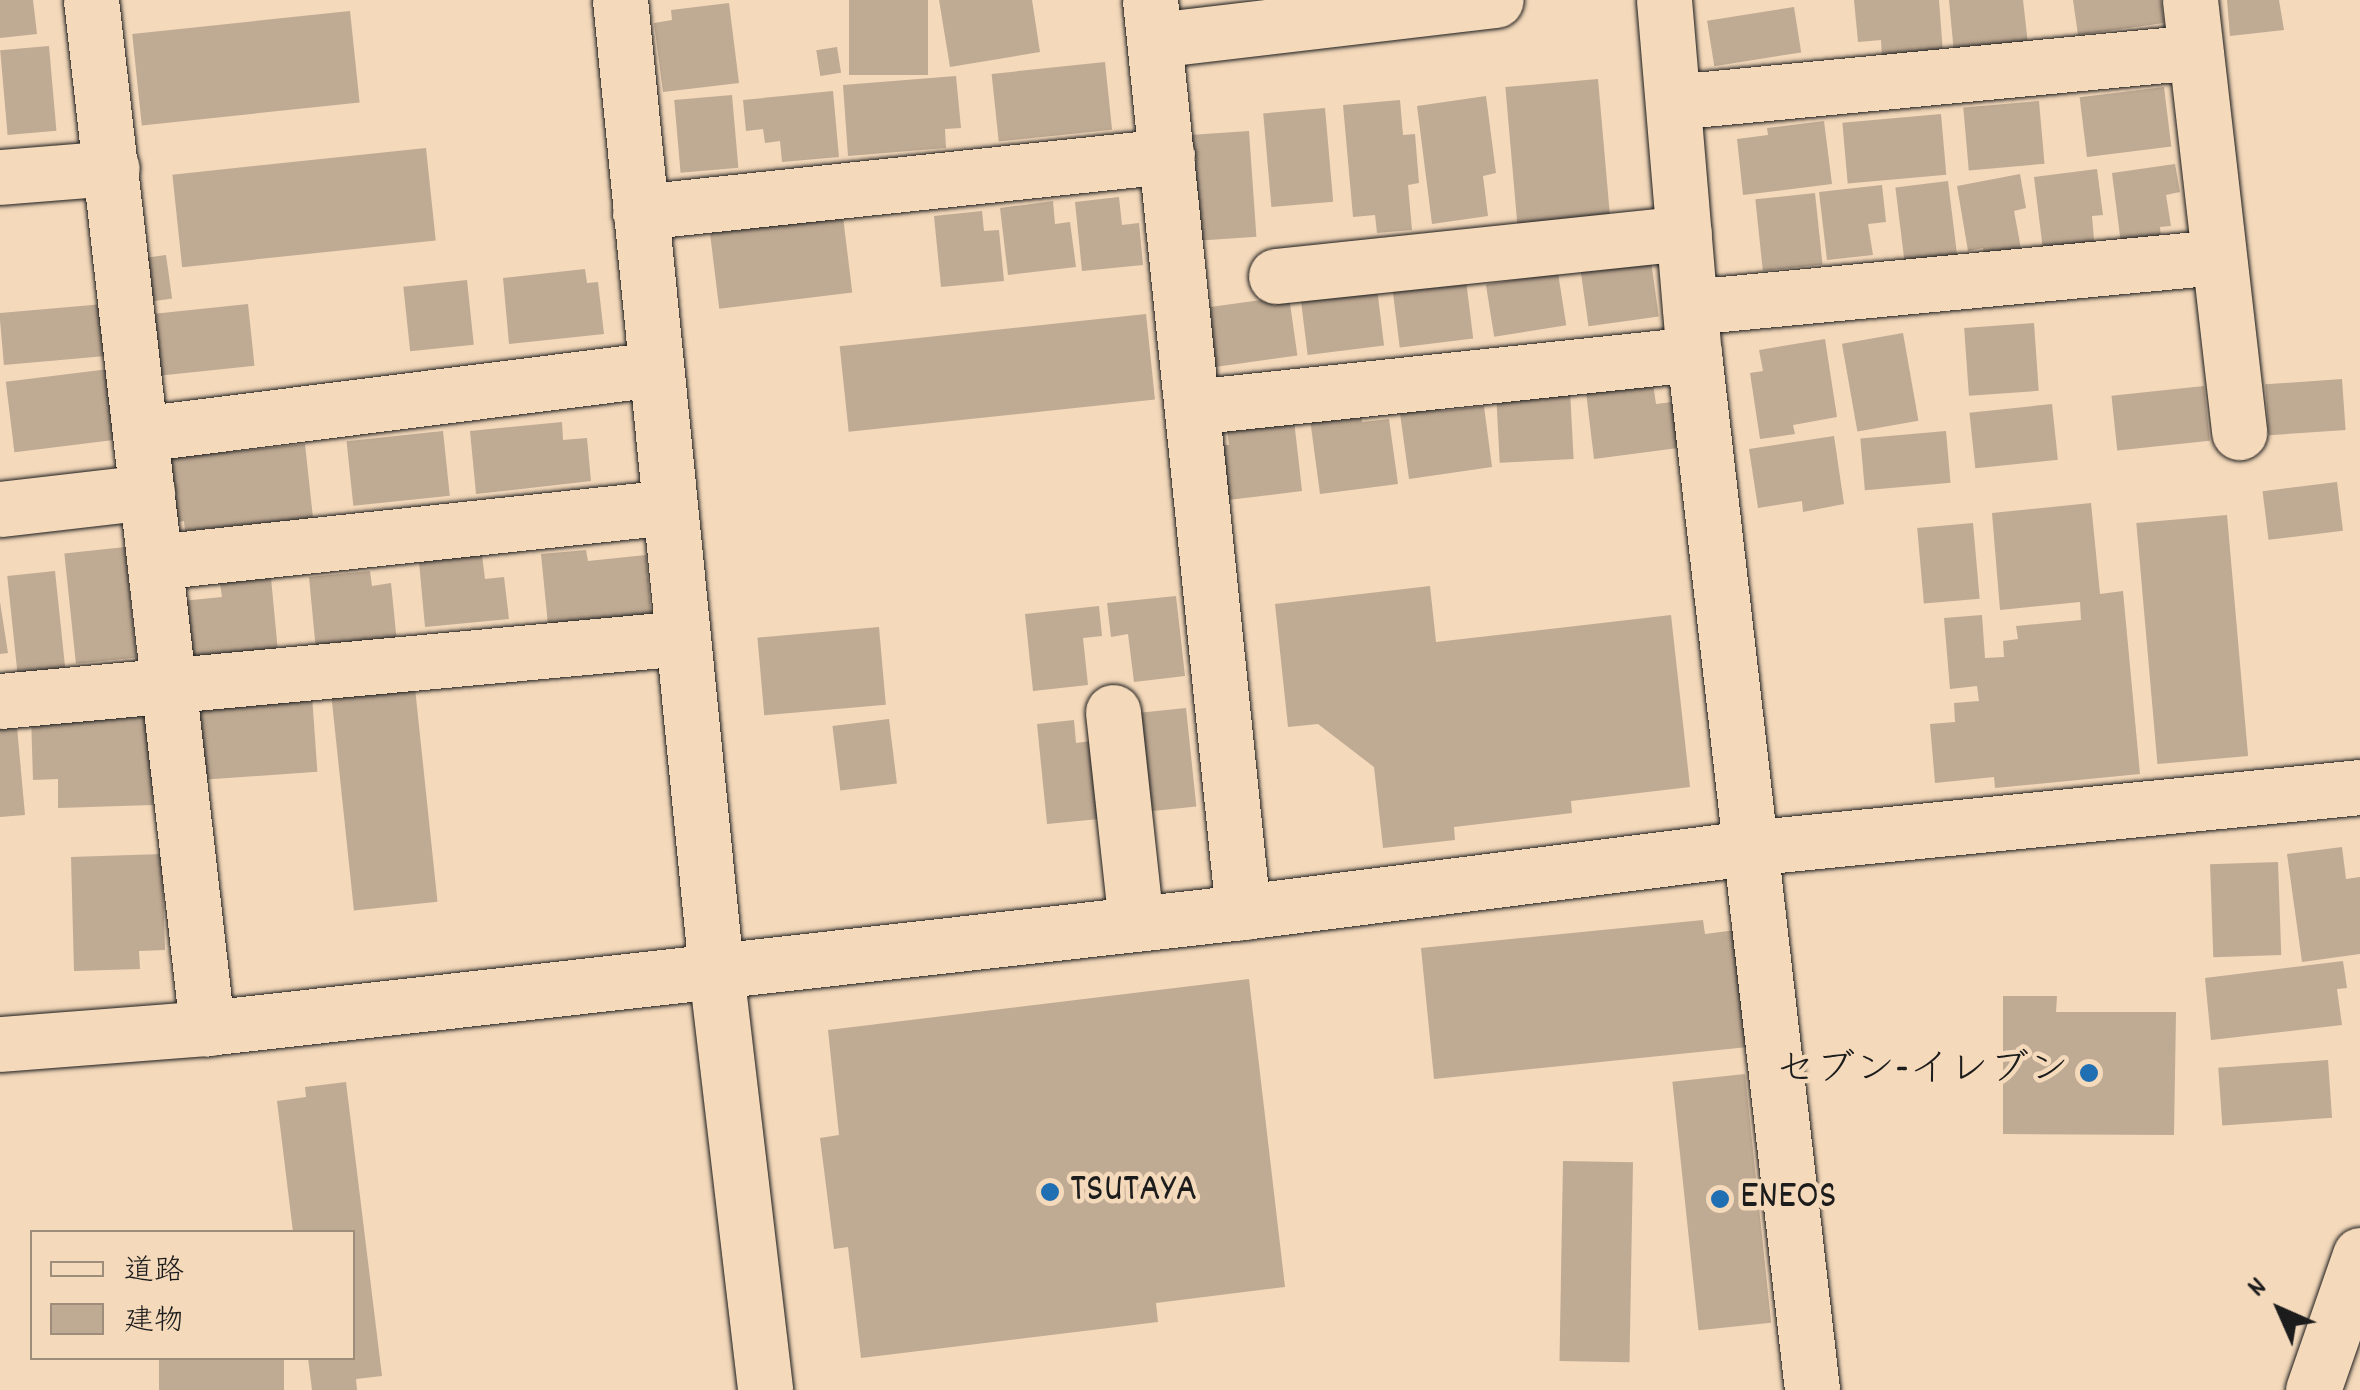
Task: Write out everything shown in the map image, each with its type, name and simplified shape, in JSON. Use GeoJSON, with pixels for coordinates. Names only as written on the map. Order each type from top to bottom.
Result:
{"type":"FeatureCollection","features":[{"type":"Feature","properties":{"kind":"street"},"geometry":{"type":"LineString","coordinates":[[92,0],[207,1028]]}},
{"type":"Feature","properties":{"kind":"street"},"geometry":{"type":"LineString","coordinates":[[620,0],[716,972],[765,1390]]}},
{"type":"Feature","properties":{"kind":"street"},"geometry":{"type":"LineString","coordinates":[[1242,912],[1153,20],[1496,0]]}},
{"type":"Feature","properties":{"kind":"street"},"geometry":{"type":"LineString","coordinates":[[1664,0],[1692,331],[1812,1390]]}},
{"type":"Feature","properties":{"kind":"street"},"geometry":{"type":"LineString","coordinates":[[1672,102],[2193,26],[2238,432]]}},
{"type":"Feature","properties":{"kind":"street"},"geometry":{"type":"LineString","coordinates":[[640,212],[1167,156]]}},
{"type":"Feature","properties":{"kind":"street"},"geometry":{"type":"LineString","coordinates":[[0,178],[112,168]]}},
{"type":"Feature","properties":{"kind":"street"},"geometry":{"type":"LineString","coordinates":[[1276,276],[1684,232]]}},
{"type":"Feature","properties":{"kind":"street"},"geometry":{"type":"LineString","coordinates":[[1192,407],[2218,257]]}},
{"type":"Feature","properties":{"kind":"street"},"geometry":{"type":"LineString","coordinates":[[140,434],[656,369]]}},
{"type":"Feature","properties":{"kind":"street"},"geometry":{"type":"LineString","coordinates":[[0,509],[147,492]]}},
{"type":"Feature","properties":{"kind":"street"},"geometry":{"type":"LineString","coordinates":[[155,562],[670,508]]}},
{"type":"Feature","properties":{"kind":"street"},"geometry":{"type":"LineString","coordinates":[[0,701],[683,638]]}},
{"type":"Feature","properties":{"kind":"street"},"geometry":{"type":"LineString","coordinates":[[1113,712],[1136,924]]}},
{"type":"Feature","properties":{"kind":"street"},"geometry":{"type":"LineString","coordinates":[[0,1044],[207,1028],[1242,912],[1748,848],[2360,787]]}},
{"type":"Feature","properties":{"kind":"street"},"geometry":{"type":"LineString","coordinates":[[2314,1390],[2360,1255]]}},
{"type":"Feature","properties":{"kind":"building"},"geometry":{"type":"Polygon","coordinates":[[[0,0],[33,0],[37,34],[0,38],[0,0]]]}},
{"type":"Feature","properties":{"kind":"building"},"geometry":{"type":"Polygon","coordinates":[[[849,0],[928,0],[928,75],[849,75],[849,0]]]}},
{"type":"Feature","properties":{"kind":"building"},"geometry":{"type":"Polygon","coordinates":[[[939,0],[1032,0],[1040,52],[950,67],[939,0]]]}},
{"type":"Feature","properties":{"kind":"building"},"geometry":{"type":"Polygon","coordinates":[[[1854,0],[1939,0],[1943,53],[1882,59],[1881,40],[1858,42],[1854,0]]]}},
{"type":"Feature","properties":{"kind":"building"},"geometry":{"type":"Polygon","coordinates":[[[1949,0],[2023,0],[2028,44],[1954,53],[1949,0]]]}},
{"type":"Feature","properties":{"kind":"building"},"geometry":{"type":"Polygon","coordinates":[[[2073,0],[2161,0],[2164,23],[2078,35],[2073,0]]]}},
{"type":"Feature","properties":{"kind":"building"},"geometry":{"type":"Polygon","coordinates":[[[2227,0],[2279,0],[2284,30],[2230,36],[2227,0]]]}},
{"type":"Feature","properties":{"kind":"building"},"geometry":{"type":"Polygon","coordinates":[[[729,3],[739,83],[663,92],[654,23],[672,20],[671,10],[729,3]]]}},
{"type":"Feature","properties":{"kind":"building"},"geometry":{"type":"Polygon","coordinates":[[[1794,7],[1801,52],[1714,66],[1707,21],[1794,7]]]}},
{"type":"Feature","properties":{"kind":"building"},"geometry":{"type":"Polygon","coordinates":[[[350,11],[360,102],[142,125],[132,34],[350,11]]]}},
{"type":"Feature","properties":{"kind":"building"},"geometry":{"type":"Polygon","coordinates":[[[49,46],[56,131],[8,135],[0,50],[49,46]]]}},
{"type":"Feature","properties":{"kind":"building"},"geometry":{"type":"Polygon","coordinates":[[[837,47],[841,73],[820,76],[816,50],[837,47]]]}},
{"type":"Feature","properties":{"kind":"building"},"geometry":{"type":"Polygon","coordinates":[[[1105,62],[1112,130],[999,142],[992,74],[1105,62]]]}},
{"type":"Feature","properties":{"kind":"building"},"geometry":{"type":"Polygon","coordinates":[[[956,76],[961,128],[945,129],[946,148],[848,156],[843,85],[956,76]]]}},
{"type":"Feature","properties":{"kind":"building"},"geometry":{"type":"Polygon","coordinates":[[[1598,79],[1610,217],[1517,226],[1505,87],[1598,79]]]}},
{"type":"Feature","properties":{"kind":"building"},"geometry":{"type":"Polygon","coordinates":[[[2164,87],[2171,147],[2087,157],[2080,97],[2164,87]]]}},
{"type":"Feature","properties":{"kind":"building"},"geometry":{"type":"Polygon","coordinates":[[[833,91],[839,157],[782,162],[780,141],[765,143],[763,129],[746,131],[743,100],[833,91]]]}},
{"type":"Feature","properties":{"kind":"building"},"geometry":{"type":"Polygon","coordinates":[[[732,95],[738,168],[681,173],[674,100],[732,95]]]}},
{"type":"Feature","properties":{"kind":"building"},"geometry":{"type":"Polygon","coordinates":[[[1486,96],[1496,173],[1483,176],[1488,216],[1432,224],[1417,106],[1486,96]]]}},
{"type":"Feature","properties":{"kind":"building"},"geometry":{"type":"Polygon","coordinates":[[[1400,100],[1403,135],[1415,134],[1419,183],[1408,185],[1412,230],[1377,233],[1375,215],[1353,217],[1343,105],[1400,100]]]}},
{"type":"Feature","properties":{"kind":"building"},"geometry":{"type":"Polygon","coordinates":[[[2039,101],[2044,164],[1969,170],[1963,108],[2039,101]]]}},
{"type":"Feature","properties":{"kind":"building"},"geometry":{"type":"Polygon","coordinates":[[[1325,108],[1333,202],[1271,207],[1263,113],[1325,108]]]}},
{"type":"Feature","properties":{"kind":"building"},"geometry":{"type":"Polygon","coordinates":[[[1941,114],[1946,175],[1848,183],[1842,123],[1941,114]]]}},
{"type":"Feature","properties":{"kind":"building"},"geometry":{"type":"Polygon","coordinates":[[[1824,121],[1832,184],[1743,195],[1737,139],[1768,135],[1767,128],[1824,121]]]}},
{"type":"Feature","properties":{"kind":"building"},"geometry":{"type":"Polygon","coordinates":[[[1249,131],[1256,237],[1198,241],[1190,135],[1249,131]]]}},
{"type":"Feature","properties":{"kind":"building"},"geometry":{"type":"Polygon","coordinates":[[[426,148],[436,240],[182,267],[172,175],[426,148]]]}},
{"type":"Feature","properties":{"kind":"building"},"geometry":{"type":"Polygon","coordinates":[[[2175,164],[2180,192],[2166,195],[2171,226],[2160,227],[2161,238],[2121,244],[2112,173],[2175,164]]]}},
{"type":"Feature","properties":{"kind":"building"},"geometry":{"type":"Polygon","coordinates":[[[2097,169],[2103,215],[2092,216],[2095,251],[2044,258],[2034,177],[2097,169]]]}},
{"type":"Feature","properties":{"kind":"building"},"geometry":{"type":"Polygon","coordinates":[[[2020,174],[2026,208],[2014,211],[2022,254],[1985,260],[1983,248],[1968,251],[1957,186],[2020,174]]]}},
{"type":"Feature","properties":{"kind":"building"},"geometry":{"type":"Polygon","coordinates":[[[1948,181],[1958,260],[1905,267],[1895,187],[1948,181]]]}},
{"type":"Feature","properties":{"kind":"building"},"geometry":{"type":"Polygon","coordinates":[[[1882,185],[1886,222],[1868,224],[1873,255],[1827,260],[1819,192],[1882,185]]]}},
{"type":"Feature","properties":{"kind":"building"},"geometry":{"type":"Polygon","coordinates":[[[1815,193],[1823,265],[1763,271],[1755,199],[1815,193]]]}},
{"type":"Feature","properties":{"kind":"building"},"geometry":{"type":"Polygon","coordinates":[[[1119,197],[1122,225],[1139,223],[1143,265],[1082,271],[1075,202],[1119,197]]]}},
{"type":"Feature","properties":{"kind":"building"},"geometry":{"type":"Polygon","coordinates":[[[1053,201],[1055,224],[1070,222],[1076,267],[1008,275],[1000,208],[1053,201]]]}},
{"type":"Feature","properties":{"kind":"building"},"geometry":{"type":"Polygon","coordinates":[[[982,211],[984,231],[999,230],[1004,281],[941,287],[934,216],[982,211]]]}},
{"type":"Feature","properties":{"kind":"building"},"geometry":{"type":"Polygon","coordinates":[[[843,217],[852,292],[719,309],[710,233],[843,217]]]}},
{"type":"Feature","properties":{"kind":"building"},"geometry":{"type":"Polygon","coordinates":[[[166,255],[172,299],[150,302],[144,258],[166,255]]]}},
{"type":"Feature","properties":{"kind":"building"},"geometry":{"type":"Polygon","coordinates":[[[1651,261],[1659,316],[1588,326],[1581,271],[1651,261]]]}},
{"type":"Feature","properties":{"kind":"building"},"geometry":{"type":"Polygon","coordinates":[[[585,269],[587,283],[598,282],[604,334],[509,344],[503,278],[585,269]]]}},
{"type":"Feature","properties":{"kind":"building"},"geometry":{"type":"Polygon","coordinates":[[[1558,273],[1566,325],[1494,337],[1486,284],[1558,273]]]}},
{"type":"Feature","properties":{"kind":"building"},"geometry":{"type":"Polygon","coordinates":[[[467,280],[474,345],[410,351],[403,287],[467,280]]]}},
{"type":"Feature","properties":{"kind":"building"},"geometry":{"type":"Polygon","coordinates":[[[1466,280],[1473,339],[1400,348],[1393,289],[1466,280]]]}},
{"type":"Feature","properties":{"kind":"building"},"geometry":{"type":"Polygon","coordinates":[[[1377,288],[1384,346],[1308,355],[1301,297],[1377,288]]]}},
{"type":"Feature","properties":{"kind":"building"},"geometry":{"type":"Polygon","coordinates":[[[1289,296],[1297,355],[1213,367],[1205,308],[1289,296]]]}},
{"type":"Feature","properties":{"kind":"building"},"geometry":{"type":"Polygon","coordinates":[[[104,304],[109,356],[4,365],[0,313],[104,304]]]}},
{"type":"Feature","properties":{"kind":"building"},"geometry":{"type":"Polygon","coordinates":[[[248,304],[254,366],[159,376],[153,314],[248,304]]]}},
{"type":"Feature","properties":{"kind":"building"},"geometry":{"type":"Polygon","coordinates":[[[1146,314],[1155,400],[849,432],[840,346],[1146,314]]]}},
{"type":"Feature","properties":{"kind":"building"},"geometry":{"type":"Polygon","coordinates":[[[2034,323],[2039,391],[1969,396],[1964,328],[2034,323]]]}},
{"type":"Feature","properties":{"kind":"building"},"geometry":{"type":"Polygon","coordinates":[[[1903,333],[1918,421],[1857,431],[1842,344],[1903,333]]]}},
{"type":"Feature","properties":{"kind":"building"},"geometry":{"type":"Polygon","coordinates":[[[1825,339],[1837,417],[1793,425],[1795,434],[1760,439],[1750,373],[1763,371],[1759,350],[1825,339]]]}},
{"type":"Feature","properties":{"kind":"building"},"geometry":{"type":"Polygon","coordinates":[[[109,369],[118,439],[14,452],[6,382],[109,369]]]}},
{"type":"Feature","properties":{"kind":"building"},"geometry":{"type":"Polygon","coordinates":[[[2342,379],[2346,430],[2269,435],[2265,384],[2342,379]]]}},
{"type":"Feature","properties":{"kind":"building"},"geometry":{"type":"Polygon","coordinates":[[[1653,383],[1656,404],[1672,402],[1678,448],[1594,459],[1586,392],[1653,383]]]}},
{"type":"Feature","properties":{"kind":"building"},"geometry":{"type":"Polygon","coordinates":[[[2204,386],[2210,441],[2117,450],[2112,396],[2204,386]]]}},
{"type":"Feature","properties":{"kind":"building"},"geometry":{"type":"Polygon","coordinates":[[[1570,390],[1574,459],[1500,463],[1496,394],[1570,390]]]}},
{"type":"Feature","properties":{"kind":"building"},"geometry":{"type":"Polygon","coordinates":[[[1439,400],[1441,411],[1484,406],[1492,467],[1409,479],[1399,406],[1439,400]]]}},
{"type":"Feature","properties":{"kind":"building"},"geometry":{"type":"Polygon","coordinates":[[[2052,404],[2058,460],[1975,468],[1969,413],[2052,404]]]}},
{"type":"Feature","properties":{"kind":"building"},"geometry":{"type":"Polygon","coordinates":[[[1361,413],[1362,422],[1389,419],[1398,484],[1320,494],[1310,419],[1361,413]]]}},
{"type":"Feature","properties":{"kind":"building"},"geometry":{"type":"Polygon","coordinates":[[[1294,420],[1302,491],[1228,500],[1221,445],[1229,445],[1227,428],[1294,420]]]}},
{"type":"Feature","properties":{"kind":"building"},"geometry":{"type":"Polygon","coordinates":[[[562,422],[563,440],[587,438],[591,481],[476,494],[470,431],[562,422]]]}},
{"type":"Feature","properties":{"kind":"building"},"geometry":{"type":"Polygon","coordinates":[[[443,431],[450,496],[353,506],[347,441],[443,431]]]}},
{"type":"Feature","properties":{"kind":"building"},"geometry":{"type":"Polygon","coordinates":[[[1946,431],[1951,483],[1865,490],[1860,438],[1946,431]]]}},
{"type":"Feature","properties":{"kind":"building"},"geometry":{"type":"Polygon","coordinates":[[[1834,436],[1844,504],[1803,512],[1802,501],[1758,508],[1749,449],[1834,436]]]}},
{"type":"Feature","properties":{"kind":"building"},"geometry":{"type":"Polygon","coordinates":[[[305,444],[313,518],[185,531],[184,521],[174,523],[167,458],[305,444]]]}},
{"type":"Feature","properties":{"kind":"building"},"geometry":{"type":"Polygon","coordinates":[[[2337,482],[2343,531],[2269,540],[2263,491],[2337,482]]]}},
{"type":"Feature","properties":{"kind":"building"},"geometry":{"type":"Polygon","coordinates":[[[2091,503],[2100,594],[2123,591],[2140,774],[1995,788],[1994,777],[1935,783],[1930,724],[1955,722],[1954,703],[1979,701],[1977,686],[1950,689],[1944,618],[1982,615],[1985,658],[2004,657],[2003,641],[2018,639],[2016,626],[2081,620],[2080,602],[2000,610],[1992,513],[2091,503]]]}},
{"type":"Feature","properties":{"kind":"building"},"geometry":{"type":"Polygon","coordinates":[[[2227,515],[2248,756],[2157,764],[2136,523],[2227,515]]]}},
{"type":"Feature","properties":{"kind":"building"},"geometry":{"type":"Polygon","coordinates":[[[1973,523],[1980,599],[1924,604],[1917,528],[1973,523]]]}},
{"type":"Feature","properties":{"kind":"building"},"geometry":{"type":"Polygon","coordinates":[[[125,547],[137,657],[76,664],[64,553],[125,547]]]}},
{"type":"Feature","properties":{"kind":"building"},"geometry":{"type":"Polygon","coordinates":[[[586,550],[588,561],[646,555],[651,615],[548,625],[541,554],[586,550]]]}},
{"type":"Feature","properties":{"kind":"building"},"geometry":{"type":"Polygon","coordinates":[[[482,555],[485,579],[504,577],[509,619],[425,627],[419,562],[482,555]]]}},
{"type":"Feature","properties":{"kind":"building"},"geometry":{"type":"Polygon","coordinates":[[[55,571],[66,673],[18,678],[7,576],[55,571]]]}},
{"type":"Feature","properties":{"kind":"building"},"geometry":{"type":"Polygon","coordinates":[[[370,571],[372,586],[391,583],[397,643],[316,651],[309,577],[370,571]]]}},
{"type":"Feature","properties":{"kind":"building"},"geometry":{"type":"Polygon","coordinates":[[[271,578],[278,652],[187,661],[182,601],[222,597],[220,583],[271,578]]]}},
{"type":"Feature","properties":{"kind":"building"},"geometry":{"type":"Polygon","coordinates":[[[1430,586],[1436,642],[1671,615],[1690,787],[1571,801],[1572,813],[1454,827],[1455,840],[1383,848],[1374,767],[1318,724],[1288,727],[1275,604],[1430,586]]]}},
{"type":"Feature","properties":{"kind":"building"},"geometry":{"type":"Polygon","coordinates":[[[1176,596],[1185,676],[1134,682],[1128,634],[1111,637],[1107,603],[1176,596]]]}},
{"type":"Feature","properties":{"kind":"building"},"geometry":{"type":"Polygon","coordinates":[[[0,602],[8,653],[0,654],[0,602]]]}},
{"type":"Feature","properties":{"kind":"building"},"geometry":{"type":"Polygon","coordinates":[[[1099,606],[1102,636],[1083,638],[1088,685],[1033,691],[1025,614],[1099,606]]]}},
{"type":"Feature","properties":{"kind":"building"},"geometry":{"type":"Polygon","coordinates":[[[879,627],[886,705],[764,715],[757,638],[879,627]]]}},
{"type":"Feature","properties":{"kind":"building"},"geometry":{"type":"Polygon","coordinates":[[[415,688],[437,902],[354,911],[331,697],[415,688]]]}},
{"type":"Feature","properties":{"kind":"building"},"geometry":{"type":"Polygon","coordinates":[[[312,695],[317,772],[200,780],[194,703],[312,695]]]}},
{"type":"Feature","properties":{"kind":"building"},"geometry":{"type":"Polygon","coordinates":[[[1186,708],[1196,806],[1148,812],[1137,713],[1186,708]]]}},
{"type":"Feature","properties":{"kind":"building"},"geometry":{"type":"Polygon","coordinates":[[[150,712],[153,805],[58,808],[58,779],[33,780],[31,716],[150,712]]]}},
{"type":"Feature","properties":{"kind":"building"},"geometry":{"type":"Polygon","coordinates":[[[889,719],[897,784],[840,790],[832,726],[889,719]]]}},
{"type":"Feature","properties":{"kind":"building"},"geometry":{"type":"Polygon","coordinates":[[[1074,720],[1076,743],[1091,741],[1099,819],[1047,824],[1037,724],[1074,720]]]}},
{"type":"Feature","properties":{"kind":"building"},"geometry":{"type":"Polygon","coordinates":[[[17,727],[25,815],[0,817],[0,728],[17,727]]]}},
{"type":"Feature","properties":{"kind":"building"},"geometry":{"type":"Polygon","coordinates":[[[2342,847],[2346,879],[2360,877],[2360,954],[2302,962],[2287,854],[2342,847]]]}},
{"type":"Feature","properties":{"kind":"building"},"geometry":{"type":"Polygon","coordinates":[[[162,854],[165,950],[139,951],[140,969],[74,971],[71,857],[162,854]]]}},
{"type":"Feature","properties":{"kind":"building"},"geometry":{"type":"Polygon","coordinates":[[[2278,862],[2281,955],[2213,957],[2210,864],[2278,862]]]}},
{"type":"Feature","properties":{"kind":"building"},"geometry":{"type":"Polygon","coordinates":[[[1703,920],[1705,934],[1736,930],[1748,1047],[1434,1079],[1421,948],[1703,920]]]}},
{"type":"Feature","properties":{"kind":"building"},"geometry":{"type":"Polygon","coordinates":[[[2343,961],[2347,988],[2337,989],[2342,1025],[2211,1040],[2205,978],[2343,961]]]}},
{"type":"Feature","properties":{"kind":"building","name":"TSUTAYA"},"geometry":{"type":"Polygon","coordinates":[[[1249,979],[1285,1287],[1156,1303],[1158,1322],[861,1358],[848,1247],[834,1249],[820,1138],[839,1135],[828,1030],[1249,979]]]}},
{"type":"Feature","properties":{"kind":"building","name":"セブン-イレブン"},"geometry":{"type":"Polygon","coordinates":[[[2003,996],[2057,996],[2056,1012],[2176,1012],[2174,1135],[2003,1134],[2003,996]]]}},
{"type":"Feature","properties":{"kind":"building"},"geometry":{"type":"Polygon","coordinates":[[[2328,1060],[2332,1118],[2222,1126],[2218,1068],[2328,1060]]]}},
{"type":"Feature","properties":{"kind":"building"},"geometry":{"type":"Polygon","coordinates":[[[1745,1074],[1771,1323],[1699,1330],[1672,1082],[1745,1074]]]}},
{"type":"Feature","properties":{"kind":"building"},"geometry":{"type":"Polygon","coordinates":[[[346,1082],[382,1376],[356,1379],[357,1390],[312,1390],[308,1360],[355,1360],[355,1230],[293,1230],[277,1101],[306,1097],[305,1087],[346,1082]]]}},
{"type":"Feature","properties":{"kind":"building"},"geometry":{"type":"Polygon","coordinates":[[[1563,1161],[1633,1162],[1629,1362],[1560,1361],[1563,1161]]]}},
{"type":"Feature","properties":{"kind":"building"},"geometry":{"type":"Polygon","coordinates":[[[159,1360],[284,1360],[284,1390],[159,1390],[159,1360]]]}},
{"type":"Feature","properties":{"kind":"place","name":"セブン-イレブン"},"geometry":{"type":"Point","coordinates":[2089,1073]}},
{"type":"Feature","properties":{"kind":"place","name":"TSUTAYA"},"geometry":{"type":"Point","coordinates":[1050,1192]}},
{"type":"Feature","properties":{"kind":"place","name":"ENEOS"},"geometry":{"type":"Point","coordinates":[1720,1199]}}]}
